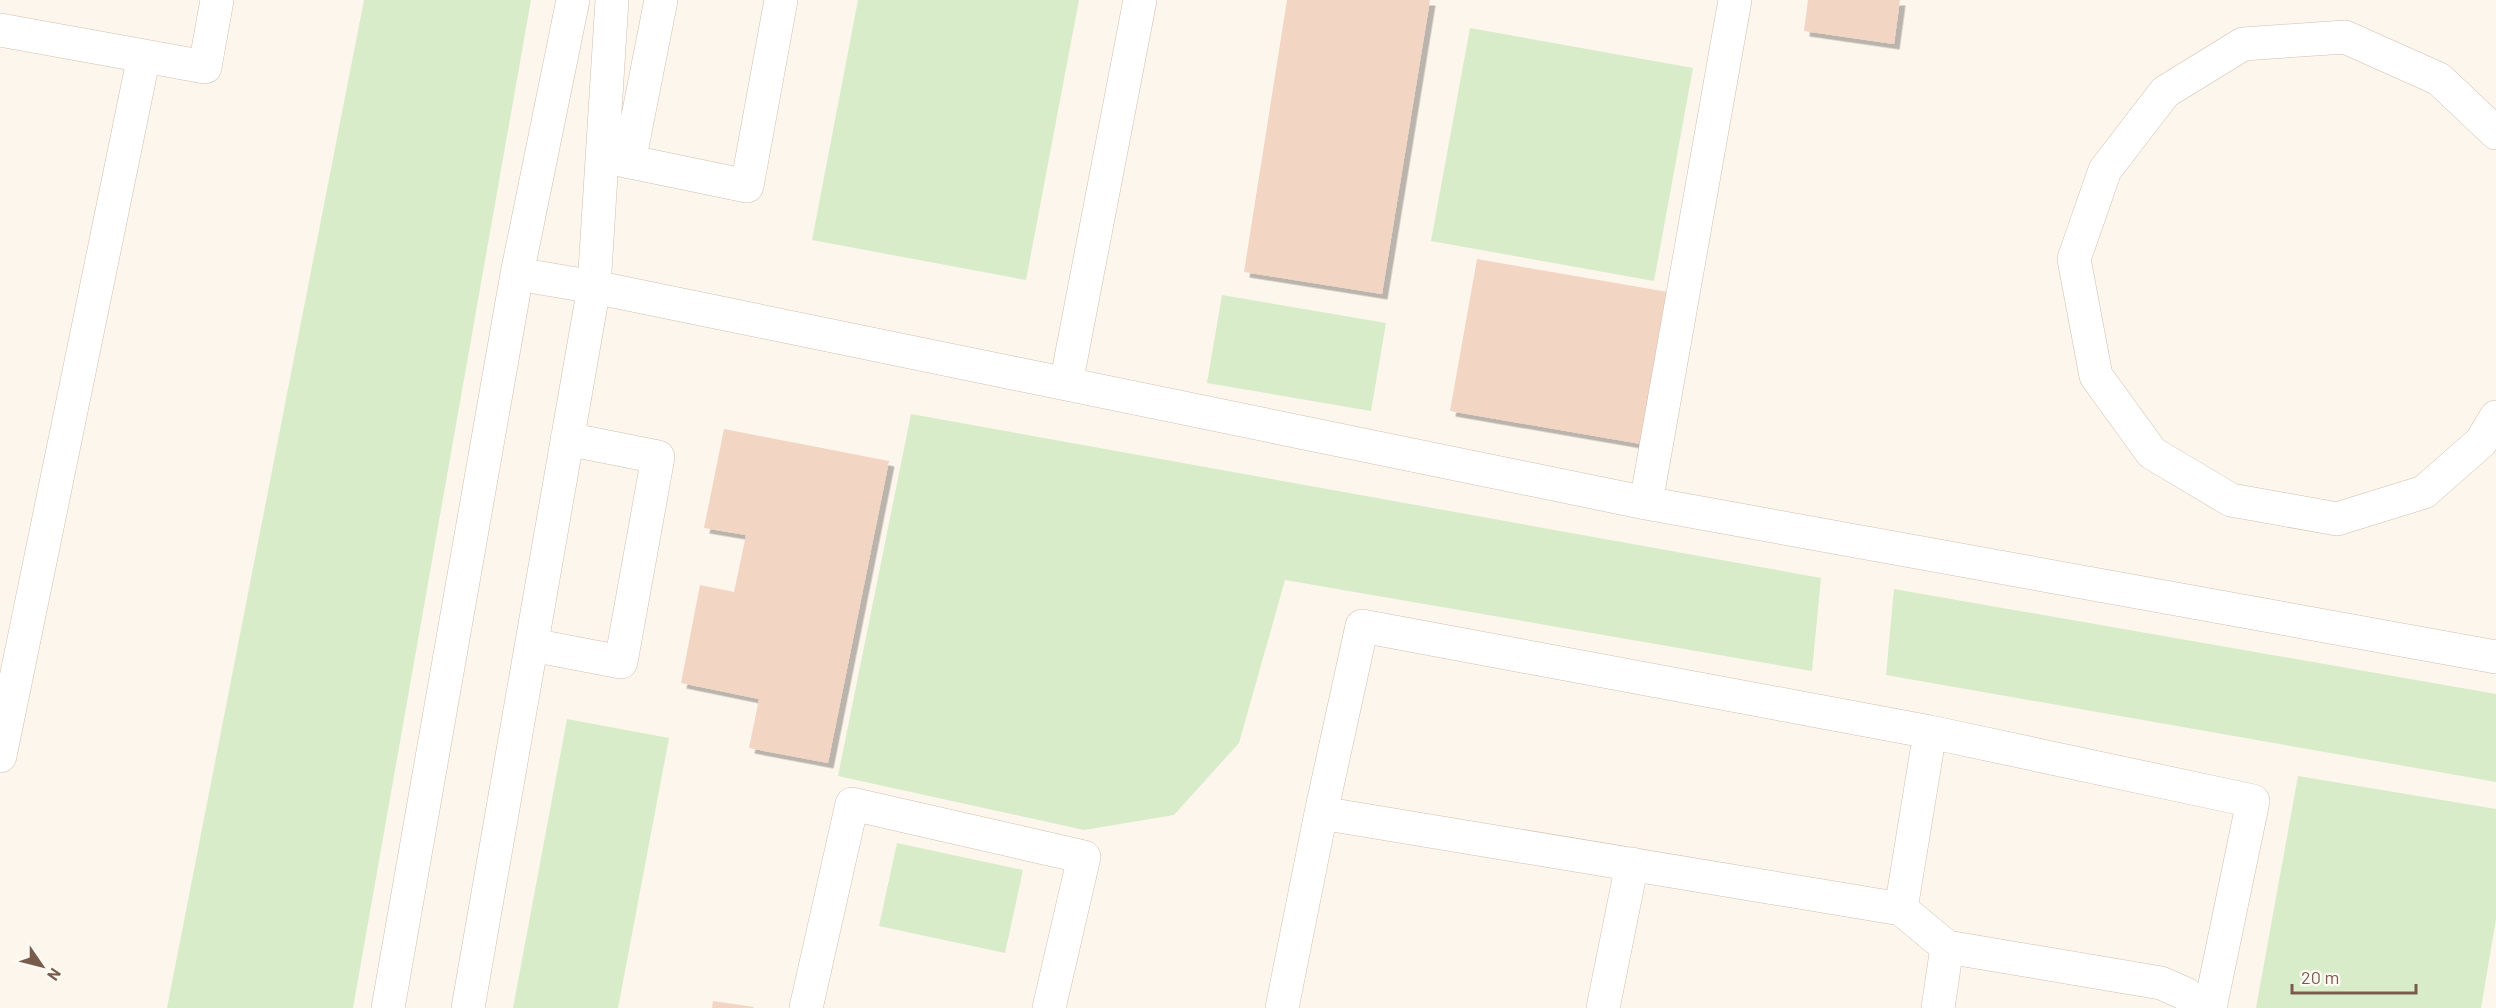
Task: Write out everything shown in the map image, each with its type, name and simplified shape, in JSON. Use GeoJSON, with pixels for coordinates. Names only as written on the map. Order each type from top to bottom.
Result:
{"type":"FeatureCollection","features":[{"type":"Feature","properties":{"kind":"lane"},"geometry":{"type":"LineString","coordinates":[[0,30],[205,67],[217,0]]}},
{"type":"Feature","properties":{"kind":"lane"},"geometry":{"type":"LineString","coordinates":[[388,1008],[517,274],[573,0]]}},
{"type":"Feature","properties":{"kind":"lane"},"geometry":{"type":"LineString","coordinates":[[612,0],[616,159]]}},
{"type":"Feature","properties":{"kind":"lane"},"geometry":{"type":"LineString","coordinates":[[468,1008],[616,159],[661,0]]}},
{"type":"Feature","properties":{"kind":"lane"},"geometry":{"type":"LineString","coordinates":[[616,159],[747,186],[781,0]]}},
{"type":"Feature","properties":{"kind":"lane"},"geometry":{"type":"LineString","coordinates":[[1066,384],[1140,0]]}},
{"type":"Feature","properties":{"kind":"lane"},"geometry":{"type":"LineString","coordinates":[[1646,503],[1735,0]]}},
{"type":"Feature","properties":{"kind":"lane"},"geometry":{"type":"LineString","coordinates":[[2496,133],[2439,79],[2345,37],[2243,44],[2165,92],[2105,170],[2074,259],[2096,376],[2152,453],[2231,500],[2337,519],[2424,492],[2481,442],[2496,417]]}},
{"type":"Feature","properties":{"kind":"lane"},"geometry":{"type":"LineString","coordinates":[[0,756],[144,56]]}},
{"type":"Feature","properties":{"kind":"lane"},"geometry":{"type":"LineString","coordinates":[[517,274],[594,287],[1646,503],[2496,657]]}},
{"type":"Feature","properties":{"kind":"lane"},"geometry":{"type":"LineString","coordinates":[[532,645],[621,662],[658,457],[567,439]]}},
{"type":"Feature","properties":{"kind":"lane"},"geometry":{"type":"LineString","coordinates":[[1282,1008],[1362,626],[1930,732],[2253,801],[2210,1008]]}},
{"type":"Feature","properties":{"kind":"lane"},"geometry":{"type":"LineString","coordinates":[[1901,909],[1930,732]]}},
{"type":"Feature","properties":{"kind":"lane"},"geometry":{"type":"LineString","coordinates":[[806,1008],[852,804],[1084,857],[1049,1008]]}},
{"type":"Feature","properties":{"kind":"lane"},"geometry":{"type":"LineString","coordinates":[[1321,813],[1901,909],[1947,947],[2161,982],[2186,994],[2198,1008]]}},
{"type":"Feature","properties":{"kind":"lane"},"geometry":{"type":"LineString","coordinates":[[1603,1008],[1632,864]]}},
{"type":"Feature","properties":{"kind":"lane"},"geometry":{"type":"LineString","coordinates":[[1938,1008],[1947,947]]}},
{"type":"Feature","properties":{"kind":"green space"},"geometry":{"type":"Polygon","coordinates":[[[364,0],[531,0],[353,1008],[167,1008],[364,0]]]}},
{"type":"Feature","properties":{"kind":"green space"},"geometry":{"type":"Polygon","coordinates":[[[858,0],[1079,0],[1026,280],[812,240],[858,0]]]}},
{"type":"Feature","properties":{"kind":"green space"},"geometry":{"type":"Polygon","coordinates":[[[1470,28],[1693,68],[1654,281],[1431,241],[1470,28]]]}},
{"type":"Feature","properties":{"kind":"green space"},"geometry":{"type":"Polygon","coordinates":[[[1222,295],[1386,323],[1371,411],[1207,383],[1222,295]]]}},
{"type":"Feature","properties":{"kind":"green space"},"geometry":{"type":"Polygon","coordinates":[[[911,414],[1821,578],[1812,671],[1285,580],[1239,743],[1174,815],[1084,830],[838,776],[911,414]]]}},
{"type":"Feature","properties":{"kind":"green space"},"geometry":{"type":"Polygon","coordinates":[[[1894,589],[2496,694],[2496,782],[1886,675],[1894,589]]]}},
{"type":"Feature","properties":{"kind":"green space"},"geometry":{"type":"Polygon","coordinates":[[[567,719],[669,738],[618,1008],[513,1008],[567,719]]]}},
{"type":"Feature","properties":{"kind":"green space"},"geometry":{"type":"Polygon","coordinates":[[[2298,776],[2496,809],[2496,919],[2481,1008],[2256,1008],[2298,776]]]}},
{"type":"Feature","properties":{"kind":"green space"},"geometry":{"type":"Polygon","coordinates":[[[897,843],[1023,870],[1005,953],[879,926],[897,843]]]}},
{"type":"Feature","properties":{"kind":"building"},"geometry":{"type":"Polygon","coordinates":[[[1287,0],[1430,0],[1382,294],[1244,272],[1287,0]]]}},
{"type":"Feature","properties":{"kind":"building"},"geometry":{"type":"Polygon","coordinates":[[[1808,0],[1900,0],[1894,44],[1804,31],[1808,0]]]}},
{"type":"Feature","properties":{"kind":"building"},"geometry":{"type":"Polygon","coordinates":[[[1477,259],[1668,292],[1641,444],[1450,411],[1477,259]]]}},
{"type":"Feature","properties":{"kind":"building"},"geometry":{"type":"Polygon","coordinates":[[[724,429],[889,461],[828,763],[749,748],[759,699],[681,683],[700,585],[734,592],[746,535],[704,528],[724,429]]]}},
{"type":"Feature","properties":{"kind":"building"},"geometry":{"type":"Polygon","coordinates":[[[713,1001],[754,1007],[712,1008],[713,1001]]]}}]}
